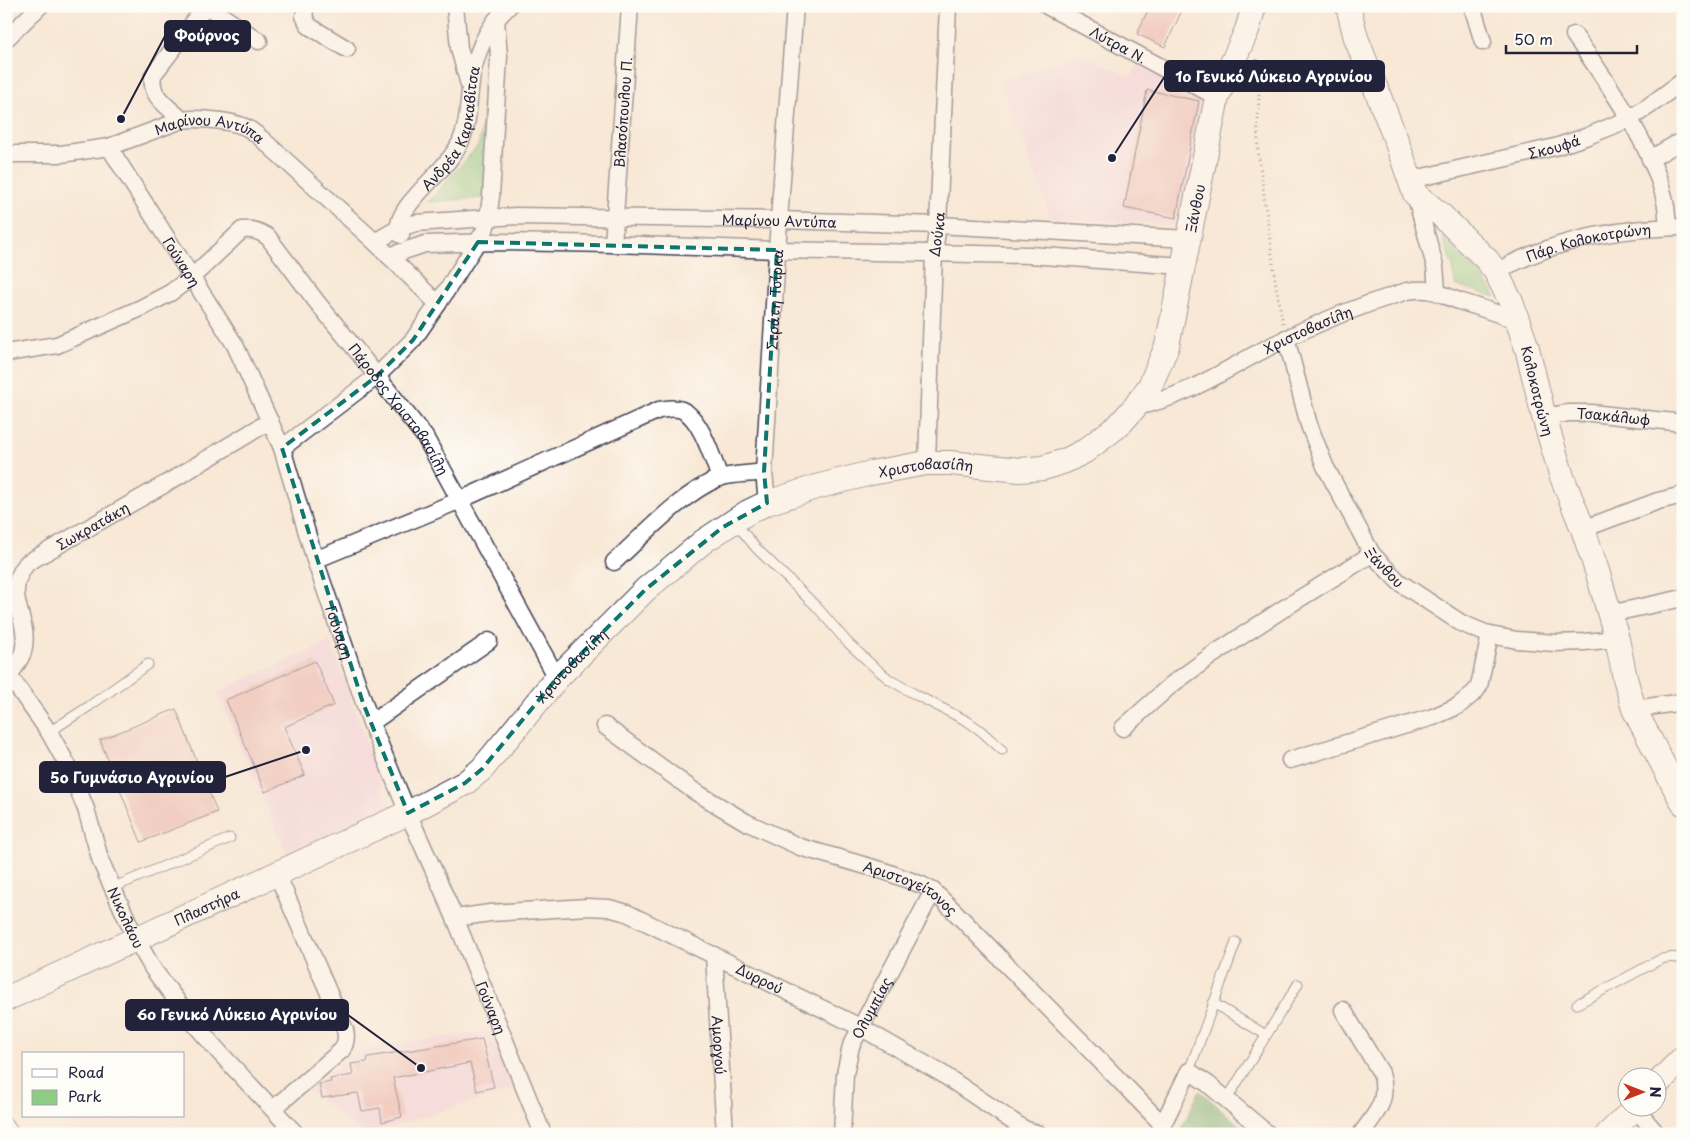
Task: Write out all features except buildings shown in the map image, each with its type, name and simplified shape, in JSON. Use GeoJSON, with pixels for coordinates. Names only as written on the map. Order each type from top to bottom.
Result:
{"type":"FeatureCollection","features":[{"type":"Feature","properties":{"kind":"main road","name":"Ξάνθου"},"geometry":{"type":"LineString","coordinates":[[1136,407],[1150,386],[1167,346],[1217,97],[1247,30],[1254,6]]}},
{"type":"Feature","properties":{"kind":"main road"},"geometry":{"type":"LineString","coordinates":[[1348,6],[1356,38],[1413,187]]}},
{"type":"Feature","properties":{"kind":"main road","name":"Κολοκοτρώνη"},"geometry":{"type":"LineString","coordinates":[[1413,187],[1487,260],[1496,272],[1511,302],[1533,370],[1544,417],[1562,477],[1583,528],[1598,574],[1617,639],[1634,709],[1683,803]]}},
{"type":"Feature","properties":{"kind":"main road","name":"Χριστοβασίλη"},"geometry":{"type":"LineString","coordinates":[[408,813],[465,783],[482,769],[557,678],[646,589],[697,546],[734,520],[766,503],[871,472],[927,463],[950,463],[1020,470],[1031,470],[1053,465],[1085,451],[1119,425],[1136,407]]}},
{"type":"Feature","properties":{"kind":"main road","name":"Πλαστήρα"},"geometry":{"type":"LineString","coordinates":[[6,999],[408,813]]}},
{"type":"Feature","properties":{"kind":"main road"},"geometry":{"type":"LineString","coordinates":[[1666,1075],[1683,1058]]}},
{"type":"Feature","properties":{"kind":"main road"},"geometry":{"type":"LineString","coordinates":[[1608,1134],[1625,1118]]}},
{"type":"Feature","properties":{"kind":"street"},"geometry":{"type":"LineString","coordinates":[[6,39],[40,6]]}},
{"type":"Feature","properties":{"kind":"street"},"geometry":{"type":"LineString","coordinates":[[182,120],[155,95],[152,87],[153,75],[207,6],[259,41]]}},
{"type":"Feature","properties":{"kind":"street"},"geometry":{"type":"LineString","coordinates":[[306,6],[304,16],[309,26],[347,49]]}},
{"type":"Feature","properties":{"kind":"street"},"geometry":{"type":"LineString","coordinates":[[455,6],[459,48],[470,89]]}},
{"type":"Feature","properties":{"kind":"street","name":"Ανδρέα Καρκαβίτσα"},"geometry":{"type":"LineString","coordinates":[[399,228],[400,221],[408,205],[454,152],[461,140],[467,119],[470,89],[477,54],[483,40],[496,20],[509,6]]}},
{"type":"Feature","properties":{"kind":"street","name":"Βλασόπουλου Π."},"geometry":{"type":"LineString","coordinates":[[613,244],[630,6]]}},
{"type":"Feature","properties":{"kind":"street","name":"Στράτη Τσίρκα"},"geometry":{"type":"LineString","coordinates":[[766,503],[764,472],[777,250],[795,6]]}},
{"type":"Feature","properties":{"kind":"street","name":"Δούκα"},"geometry":{"type":"LineString","coordinates":[[927,463],[934,252],[938,225],[948,6]]}},
{"type":"Feature","properties":{"kind":"street","name":"Λύτρα Ν."},"geometry":{"type":"LineString","coordinates":[[1047,6],[1217,97]]}},
{"type":"Feature","properties":{"kind":"street"},"geometry":{"type":"LineString","coordinates":[[1472,6],[1483,42]]}},
{"type":"Feature","properties":{"kind":"street"},"geometry":{"type":"LineString","coordinates":[[282,448],[377,376],[413,340],[485,230],[491,198],[498,56],[496,20]]}},
{"type":"Feature","properties":{"kind":"street"},"geometry":{"type":"LineString","coordinates":[[1574,36],[1642,141],[1666,204],[1668,215],[1675,227]]}},
{"type":"Feature","properties":{"kind":"street","name":"Σκουφά"},"geometry":{"type":"LineString","coordinates":[[1413,187],[1556,147],[1629,120],[1683,81]]}},
{"type":"Feature","properties":{"kind":"street","name":"Μαρίνου Αντύπα"},"geometry":{"type":"LineString","coordinates":[[6,154],[61,154],[109,147],[182,120],[209,120],[244,127],[250,130],[375,242],[438,304]]}},
{"type":"Feature","properties":{"kind":"street"},"geometry":{"type":"LineString","coordinates":[[1650,159],[1683,140]]}},
{"type":"Feature","properties":{"kind":"street","name":"Γούναρη"},"geometry":{"type":"LineString","coordinates":[[109,147],[234,345],[282,448],[316,560],[371,723],[408,813],[455,918],[542,1134]]}},
{"type":"Feature","properties":{"kind":"street"},"geometry":{"type":"LineString","coordinates":[[1413,187],[1432,252],[1437,277],[1437,291]]}},
{"type":"Feature","properties":{"kind":"street","name":"Μαρίνου Αντύπα"},"geometry":{"type":"LineString","coordinates":[[375,242],[399,228],[421,222],[516,216],[779,220],[938,225],[1188,239]]}},
{"type":"Feature","properties":{"kind":"street","name":"Πάρ. Κολοκοτρώνη"},"geometry":{"type":"LineString","coordinates":[[1496,272],[1543,251],[1578,240],[1608,234],[1675,227]]}},
{"type":"Feature","properties":{"kind":"street"},"geometry":{"type":"LineString","coordinates":[[399,228],[404,250]]}},
{"type":"Feature","properties":{"kind":"street","name":"Πάροδος Χριστοβασίλη"},"geometry":{"type":"LineString","coordinates":[[6,353],[39,349],[74,339],[142,308],[170,293],[192,277],[242,230],[259,232],[268,237],[316,301],[424,437],[557,678]]}},
{"type":"Feature","properties":{"kind":"street"},"geometry":{"type":"LineString","coordinates":[[1051,256],[1053,231]]}},
{"type":"Feature","properties":{"kind":"street"},"geometry":{"type":"LineString","coordinates":[[389,256],[424,244],[478,242],[934,252],[1051,256],[1183,266]]}},
{"type":"Feature","properties":{"kind":"street","name":"Χριστοβασίλη"},"geometry":{"type":"LineString","coordinates":[[1136,407],[1164,400],[1192,389],[1286,338],[1340,314],[1394,295],[1418,289],[1437,291],[1518,321]]}},
{"type":"Feature","properties":{"kind":"street","name":"Ξάνθου"},"geometry":{"type":"LineString","coordinates":[[1286,338],[1303,407],[1325,466],[1372,554],[1399,582],[1454,619],[1490,635],[1517,640],[1555,643],[1617,639]]}},
{"type":"Feature","properties":{"kind":"street"},"geometry":{"type":"LineString","coordinates":[[316,560],[458,501],[659,410],[671,408],[682,410],[691,416],[699,428],[720,478]]}},
{"type":"Feature","properties":{"kind":"street","name":"Τσακάλωφ"},"geometry":{"type":"LineString","coordinates":[[1544,417],[1569,413],[1592,413],[1683,423]]}},
{"type":"Feature","properties":{"kind":"street","name":"Σωκρατάκη"},"geometry":{"type":"LineString","coordinates":[[8,674],[21,656],[23,649],[20,631],[6,596],[8,581],[12,575],[28,563],[167,484],[270,421]]}},
{"type":"Feature","properties":{"kind":"street"},"geometry":{"type":"LineString","coordinates":[[614,562],[681,502],[701,488],[720,478],[764,472]]}},
{"type":"Feature","properties":{"kind":"street"},"geometry":{"type":"LineString","coordinates":[[1583,528],[1683,495]]}},
{"type":"Feature","properties":{"kind":"street"},"geometry":{"type":"LineString","coordinates":[[1123,728],[1171,685],[1211,656],[1372,554]]}},
{"type":"Feature","properties":{"kind":"street"},"geometry":{"type":"LineString","coordinates":[[1609,614],[1683,598]]}},
{"type":"Feature","properties":{"kind":"street"},"geometry":{"type":"LineString","coordinates":[[1290,760],[1422,721],[1458,706],[1475,692],[1479,686],[1490,635]]}},
{"type":"Feature","properties":{"kind":"street"},"geometry":{"type":"LineString","coordinates":[[371,723],[489,641]]}},
{"type":"Feature","properties":{"kind":"street","name":"Νικολάου"},"geometry":{"type":"LineString","coordinates":[[8,674],[49,732],[76,784],[86,809],[101,862],[136,939],[153,968],[192,1021],[296,1134]]}},
{"type":"Feature","properties":{"kind":"street"},"geometry":{"type":"LineString","coordinates":[[1634,709],[1683,702]]}},
{"type":"Feature","properties":{"kind":"street","name":"Αριστογείτονος"},"geometry":{"type":"LineString","coordinates":[[605,726],[694,791],[752,826],[800,847],[898,876],[933,891],[1161,1129]]}},
{"type":"Feature","properties":{"kind":"street"},"geometry":{"type":"LineString","coordinates":[[272,1109],[342,1050],[346,1037],[277,874]]}},
{"type":"Feature","properties":{"kind":"street","name":"Ολυμπίας"},"geometry":{"type":"LineString","coordinates":[[842,1134],[844,1074],[851,1046],[933,891]]}},
{"type":"Feature","properties":{"kind":"street","name":"Δυρρού"},"geometry":{"type":"LineString","coordinates":[[455,918],[490,913],[587,907],[609,908],[627,913],[860,1027],[940,1072],[1034,1133]]}},
{"type":"Feature","properties":{"kind":"street","name":"Αμοργού"},"geometry":{"type":"LineString","coordinates":[[714,955],[725,1134]]}},
{"type":"Feature","properties":{"kind":"street"},"geometry":{"type":"LineString","coordinates":[[1343,1010],[1381,1073],[1384,1084],[1384,1097],[1379,1108],[1361,1134]]}},
{"type":"Feature","properties":{"kind":"street"},"geometry":{"type":"LineString","coordinates":[[1161,1129],[1189,1071],[1268,1134]]}},
{"type":"Feature","properties":{"kind":"street"},"geometry":{"type":"LineString","coordinates":[[1643,1118],[1657,1134]]}},
{"type":"Feature","properties":{"kind":"street"},"geometry":{"type":"LineString","coordinates":[[6,1127],[11,1134]]}},
{"type":"Feature","properties":{"kind":"lane"},"geometry":{"type":"LineString","coordinates":[[734,520],[756,548],[816,606],[847,642],[872,665],[890,680],[967,721],[1002,750]]}},
{"type":"Feature","properties":{"kind":"lane"},"geometry":{"type":"LineString","coordinates":[[49,732],[148,664]]}},
{"type":"Feature","properties":{"kind":"lane"},"geometry":{"type":"LineString","coordinates":[[112,888],[230,838]]}},
{"type":"Feature","properties":{"kind":"lane"},"geometry":{"type":"LineString","coordinates":[[1189,1071],[1236,942]]}},
{"type":"Feature","properties":{"kind":"lane"},"geometry":{"type":"LineString","coordinates":[[1577,1004],[1661,958],[1671,957],[1683,960]]}},
{"type":"Feature","properties":{"kind":"lane"},"geometry":{"type":"LineString","coordinates":[[1226,1099],[1298,984]]}},
{"type":"Feature","properties":{"kind":"lane"},"geometry":{"type":"LineString","coordinates":[[1213,1003],[1266,1034]]}},
{"type":"Feature","properties":{"kind":"path"},"geometry":{"type":"LineString","coordinates":[[1247,30],[1255,47],[1260,76],[1258,150],[1276,286],[1286,338]]}},
{"type":"Feature","properties":{"kind":"highlighted area"},"geometry":{"type":"Polygon","coordinates":[[[478,242],[777,250],[764,472],[767,503],[723,527],[646,589],[557,678],[482,769],[465,783],[408,813],[363,703],[282,448],[377,376],[413,340],[478,242]]]}},
{"type":"Feature","properties":{"kind":"shaded area"},"geometry":{"type":"Polygon","coordinates":[[[1080,54],[1131,77],[1137,65],[1205,98],[1182,225],[1051,218],[1001,81],[1080,54]]]}},
{"type":"Feature","properties":{"kind":"shaded area"},"geometry":{"type":"Polygon","coordinates":[[[331,641],[389,808],[287,855],[217,692],[331,641]]]}},
{"type":"Feature","properties":{"kind":"shaded area"},"geometry":{"type":"Polygon","coordinates":[[[489,1031],[516,1089],[364,1134],[306,1088],[366,1048],[489,1031]]]}},
{"type":"Feature","properties":{"kind":"green space"},"geometry":{"type":"Polygon","coordinates":[[[490,59],[492,59],[484,198],[428,202],[478,146],[481,134],[487,66],[490,59]]]}},
{"type":"Feature","properties":{"kind":"green space"},"geometry":{"type":"Polygon","coordinates":[[[1442,237],[1471,265],[1496,297],[1455,285],[1453,267],[1442,237]]]}},
{"type":"Feature","properties":{"kind":"green space"},"geometry":{"type":"Polygon","coordinates":[[[1199,1092],[1201,1092],[1250,1134],[1179,1134],[1199,1092]]]}},
{"type":"Feature","properties":{"kind":"place","name":"Φούρνος"},"geometry":{"type":"Point","coordinates":[121,119]}},
{"type":"Feature","properties":{"kind":"place","name":"1ο Γενικό Λύκειο Αγρινίου"},"geometry":{"type":"Point","coordinates":[1112,158]}},
{"type":"Feature","properties":{"kind":"place","name":"5ο Γυμνάσιο Αγρινίου"},"geometry":{"type":"Point","coordinates":[306,750]}},
{"type":"Feature","properties":{"kind":"place","name":"6ο Γενικό Λύκειο Αγρινίου"},"geometry":{"type":"Point","coordinates":[421,1068]}}]}
